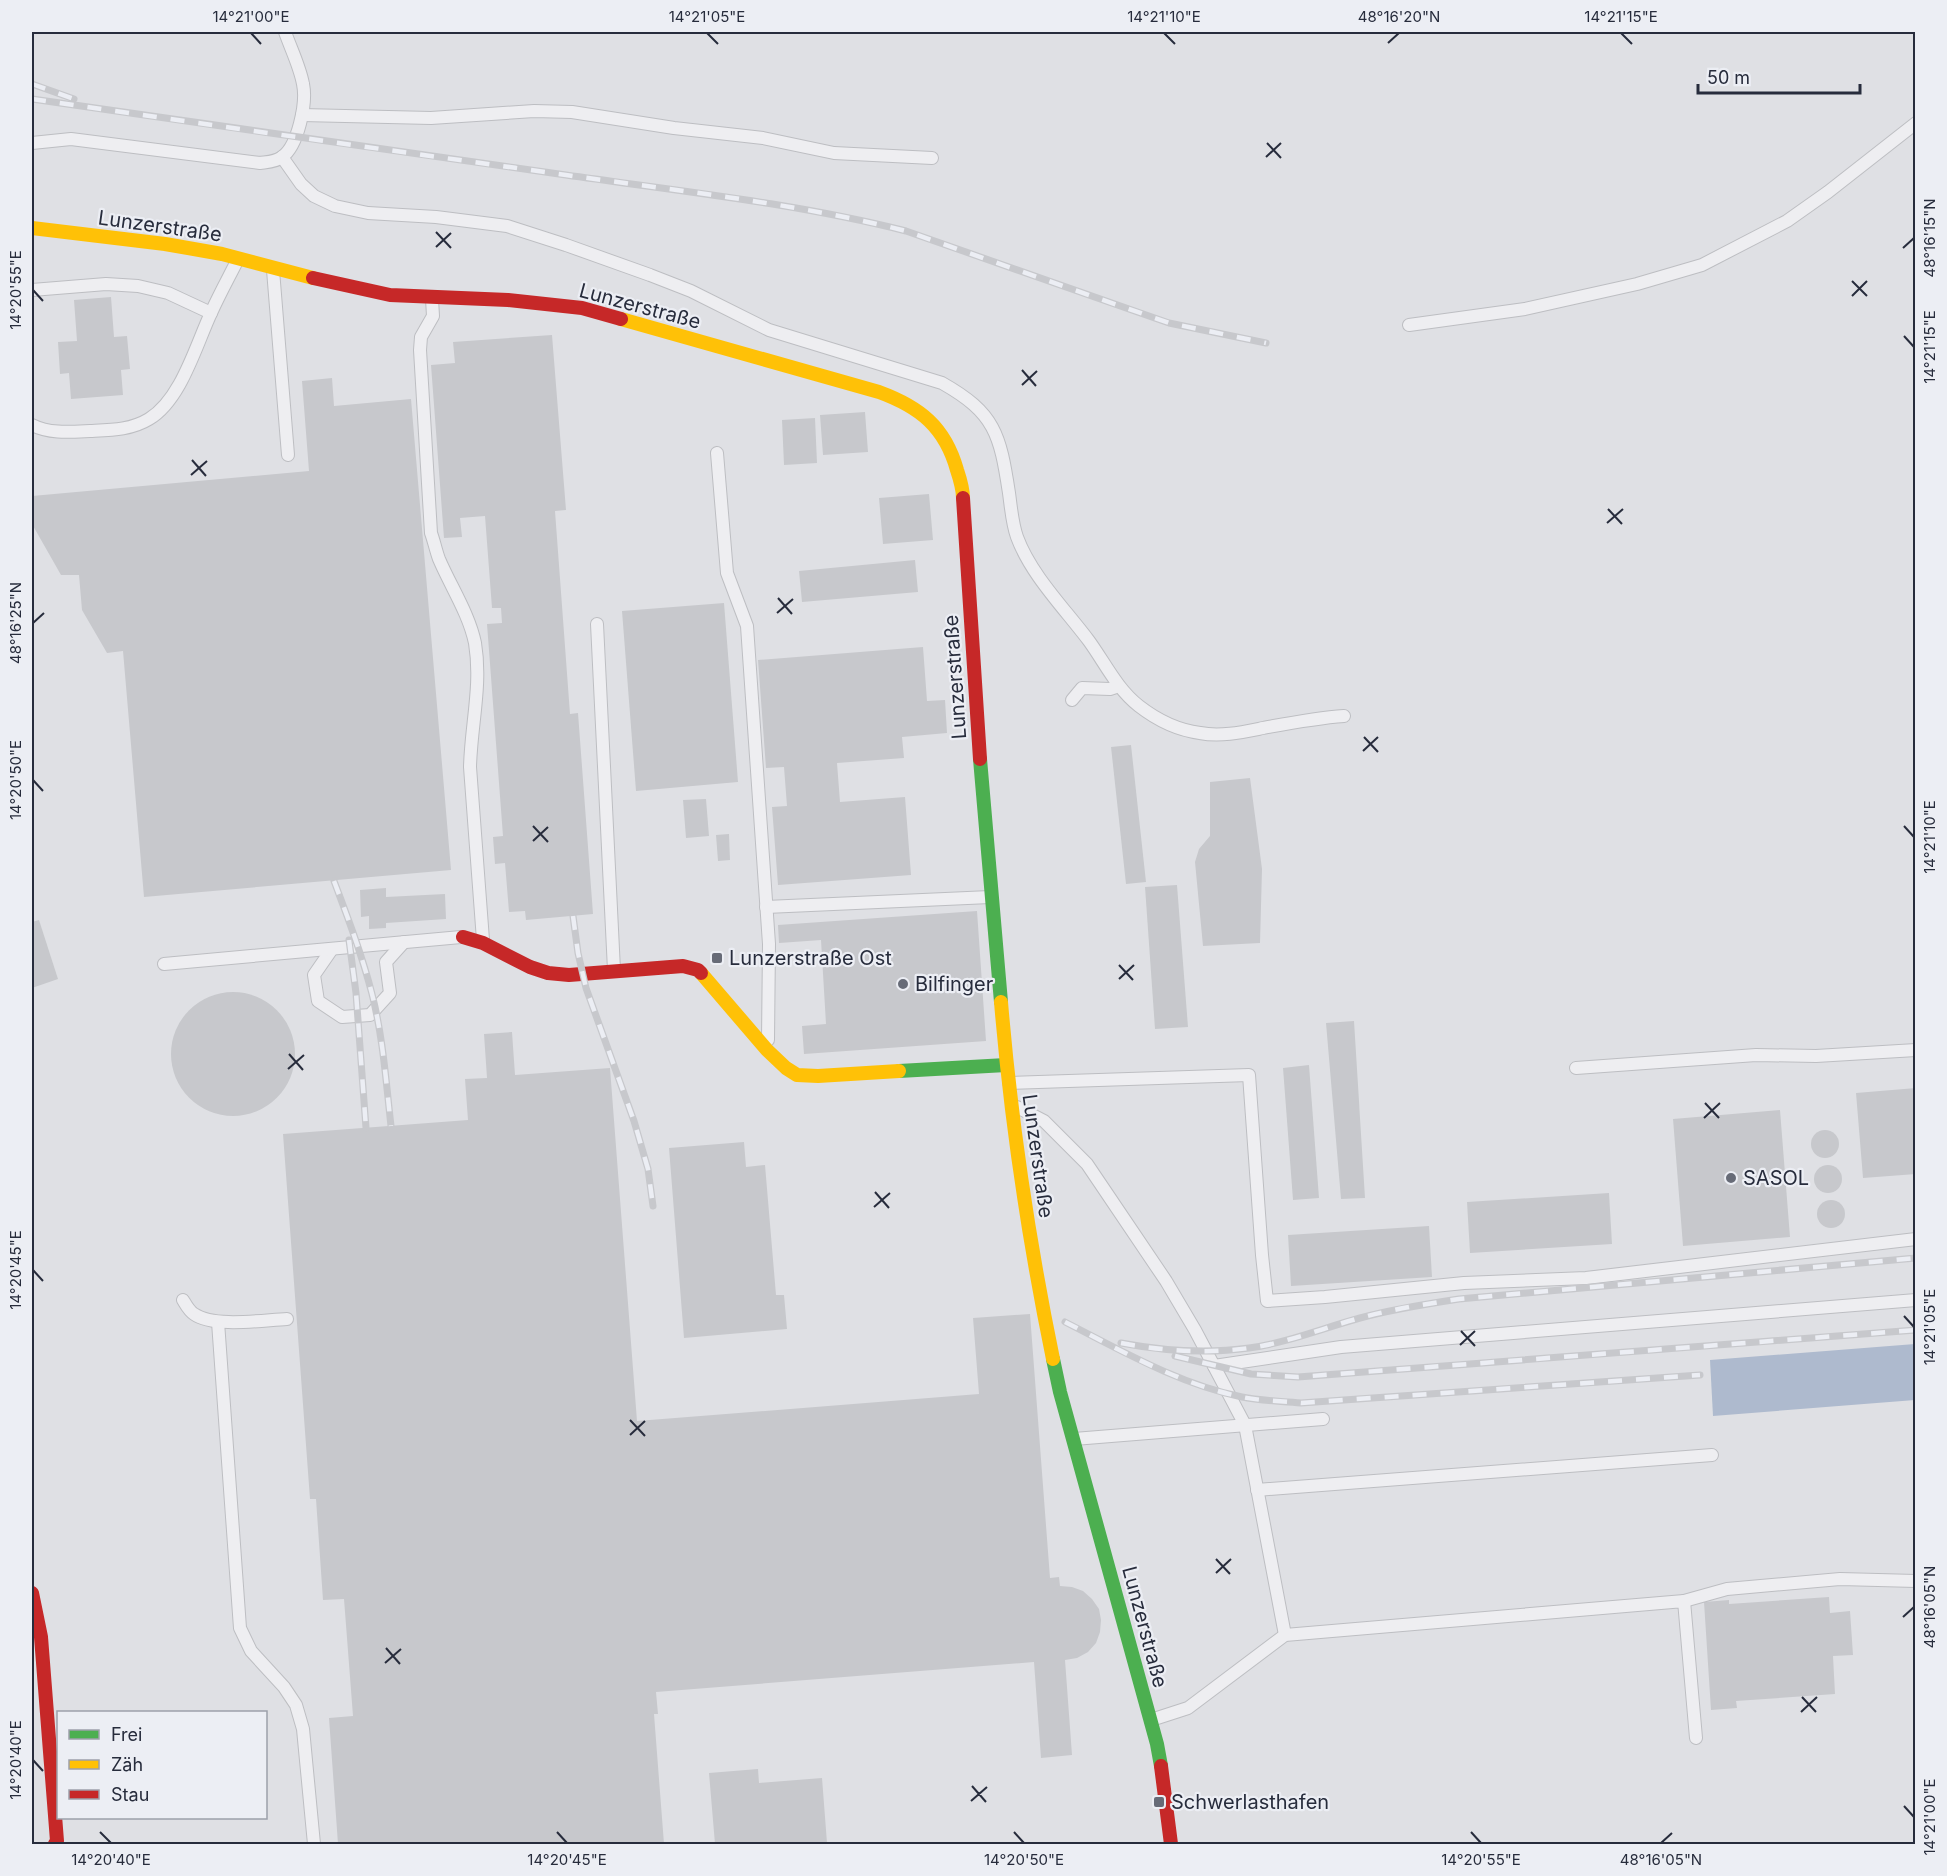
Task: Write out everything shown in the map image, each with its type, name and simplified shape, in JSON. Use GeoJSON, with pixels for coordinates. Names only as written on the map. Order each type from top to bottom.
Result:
{"type":"FeatureCollection","features":[{"type":"Feature","properties":{"kind":"street","name":"Lunzerstraße"},"geometry":{"type":"LineString","coordinates":[[32,228],[165,244],[238,258],[322,281],[390,295],[508,300],[582,308],[879,392],[898,399],[920,412],[940,431],[952,451],[963,491],[976,710],[1006,1065],[1037,1282],[1060,1392],[1157,1744],[1171,1845]]}},
{"type":"Feature","properties":{"kind":"street"},"geometry":{"type":"LineString","coordinates":[[463,937],[483,943],[530,967],[548,973],[569,975],[683,966],[698,970],[767,1050],[797,1075],[818,1076],[1006,1065]]}},
{"type":"Feature","properties":{"kind":"street"},"geometry":{"type":"LineString","coordinates":[[32,1595],[41,1637],[57,1841],[55,1845]]}},
{"type":"Feature","properties":{"kind":"lane"},"geometry":{"type":"LineString","coordinates":[[32,142],[71,139],[260,163],[282,158],[290,149],[302,115],[304,101],[303,84],[285,32]]}},
{"type":"Feature","properties":{"kind":"lane"},"geometry":{"type":"LineString","coordinates":[[302,115],[431,118],[534,111],[572,112],[674,128],[763,138],[834,153],[932,158]]}},
{"type":"Feature","properties":{"kind":"lane"},"geometry":{"type":"LineString","coordinates":[[1409,325],[1526,309],[1637,284],[1702,265],[1787,221],[1916,123]]}},
{"type":"Feature","properties":{"kind":"lane"},"geometry":{"type":"LineString","coordinates":[[282,158],[301,184],[314,196],[335,206],[368,213],[436,216],[507,226],[691,291],[769,330],[942,383],[963,395],[981,410],[993,426],[1003,459],[1017,537],[1035,571],[1090,643],[1119,686],[1137,704],[1156,718],[1177,728],[1202,734],[1233,734],[1320,718],[1344,716]]}},
{"type":"Feature","properties":{"kind":"lane"},"geometry":{"type":"LineString","coordinates":[[32,425],[42,430],[62,432],[123,429],[149,419],[170,399],[190,364],[211,313],[238,258]]}},
{"type":"Feature","properties":{"kind":"lane"},"geometry":{"type":"LineString","coordinates":[[273,268],[288,455]]}},
{"type":"Feature","properties":{"kind":"lane"},"geometry":{"type":"LineString","coordinates":[[32,290],[106,284],[138,286],[168,293],[211,313]]}},
{"type":"Feature","properties":{"kind":"lane"},"geometry":{"type":"LineString","coordinates":[[432,297],[433,316],[422,337],[420,350],[432,533],[438,557],[469,623],[474,643],[478,685],[471,738],[470,767],[483,943]]}},
{"type":"Feature","properties":{"kind":"lane"},"geometry":{"type":"LineString","coordinates":[[717,453],[727,573],[747,626],[769,944],[767,1050]]}},
{"type":"Feature","properties":{"kind":"lane"},"geometry":{"type":"LineString","coordinates":[[597,624],[614,971]]}},
{"type":"Feature","properties":{"kind":"lane"},"geometry":{"type":"LineString","coordinates":[[1072,700],[1082,688],[1119,686]]}},
{"type":"Feature","properties":{"kind":"lane"},"geometry":{"type":"LineString","coordinates":[[766,907],[992,896]]}},
{"type":"Feature","properties":{"kind":"lane"},"geometry":{"type":"LineString","coordinates":[[164,964],[463,937]]}},
{"type":"Feature","properties":{"kind":"lane"},"geometry":{"type":"LineString","coordinates":[[332,949],[314,975],[318,1001],[342,1017],[370,1015],[390,993],[386,962],[404,942]]}},
{"type":"Feature","properties":{"kind":"lane"},"geometry":{"type":"LineString","coordinates":[[1576,1068],[1756,1055],[1816,1056],[1916,1050]]}},
{"type":"Feature","properties":{"kind":"lane"},"geometry":{"type":"LineString","coordinates":[[1008,1083],[1249,1075],[1267,1301],[1464,1283],[1586,1278],[1916,1239]]}},
{"type":"Feature","properties":{"kind":"lane"},"geometry":{"type":"LineString","coordinates":[[1011,1104],[1044,1121],[1087,1164],[1166,1281],[1195,1330],[1245,1425],[1285,1635]]}},
{"type":"Feature","properties":{"kind":"lane"},"geometry":{"type":"LineString","coordinates":[[183,1300],[192,1314],[218,1322],[287,1319]]}},
{"type":"Feature","properties":{"kind":"lane"},"geometry":{"type":"LineString","coordinates":[[1214,1366],[1341,1347],[1916,1300]]}},
{"type":"Feature","properties":{"kind":"lane"},"geometry":{"type":"LineString","coordinates":[[218,1322],[240,1628],[251,1651],[284,1687],[296,1705],[303,1729],[314,1845]]}},
{"type":"Feature","properties":{"kind":"lane"},"geometry":{"type":"LineString","coordinates":[[1073,1439],[1323,1419]]}},
{"type":"Feature","properties":{"kind":"lane"},"geometry":{"type":"LineString","coordinates":[[1257,1490],[1712,1455]]}},
{"type":"Feature","properties":{"kind":"lane"},"geometry":{"type":"LineString","coordinates":[[1150,1720],[1188,1708],[1285,1635],[1684,1601],[1727,1589],[1840,1579],[1916,1581]]}},
{"type":"Feature","properties":{"kind":"lane"},"geometry":{"type":"LineString","coordinates":[[1684,1601],[1696,1738]]}},
{"type":"Feature","properties":{"kind":"water"},"geometry":{"type":"Polygon","coordinates":[[[1915,1344],[1915,1400],[1713,1416],[1710,1360],[1915,1344]]]}},
{"type":"Feature","properties":{"kind":"building"},"geometry":{"type":"Polygon","coordinates":[[[111,297],[114,337],[127,336],[130,369],[121,370],[123,395],[71,399],[69,373],[60,374],[58,342],[77,341],[74,300],[111,297]]]}},
{"type":"Feature","properties":{"kind":"building"},"geometry":{"type":"Polygon","coordinates":[[[552,335],[566,510],[555,511],[570,714],[578,713],[593,914],[526,920],[525,911],[509,912],[505,863],[495,864],[493,837],[503,836],[487,624],[502,623],[501,608],[492,608],[485,516],[460,518],[462,537],[444,538],[431,365],[455,363],[453,342],[552,335]]]}},
{"type":"Feature","properties":{"kind":"building"},"geometry":{"type":"Polygon","coordinates":[[[332,378],[334,406],[411,399],[451,870],[144,897],[123,651],[107,653],[82,610],[79,575],[61,575],[32,524],[32,496],[309,471],[302,381],[332,378]]]}},
{"type":"Feature","properties":{"kind":"building"},"geometry":{"type":"Polygon","coordinates":[[[865,412],[868,452],[823,455],[820,415],[865,412]]]}},
{"type":"Feature","properties":{"kind":"building"},"geometry":{"type":"Polygon","coordinates":[[[815,418],[817,463],[784,465],[782,420],[815,418]]]}},
{"type":"Feature","properties":{"kind":"building"},"geometry":{"type":"Polygon","coordinates":[[[929,494],[933,540],[883,544],[879,498],[929,494]]]}},
{"type":"Feature","properties":{"kind":"building"},"geometry":{"type":"Polygon","coordinates":[[[915,560],[918,592],[802,602],[799,571],[915,560]]]}},
{"type":"Feature","properties":{"kind":"building"},"geometry":{"type":"Polygon","coordinates":[[[724,603],[738,782],[636,791],[622,611],[724,603]]]}},
{"type":"Feature","properties":{"kind":"building"},"geometry":{"type":"Polygon","coordinates":[[[923,647],[927,701],[945,700],[947,733],[902,737],[904,758],[837,763],[840,802],[905,797],[911,875],[778,885],[772,807],[787,806],[784,767],[766,768],[758,660],[923,647]]]}},
{"type":"Feature","properties":{"kind":"building"},"geometry":{"type":"Polygon","coordinates":[[[1131,745],[1146,882],[1126,884],[1111,747],[1131,745]]]}},
{"type":"Feature","properties":{"kind":"building"},"geometry":{"type":"Polygon","coordinates":[[[1250,778],[1262,869],[1260,943],[1203,946],[1195,862],[1199,849],[1210,836],[1210,782],[1250,778]]]}},
{"type":"Feature","properties":{"kind":"building"},"geometry":{"type":"Polygon","coordinates":[[[706,799],[709,836],[686,838],[683,800],[706,799]]]}},
{"type":"Feature","properties":{"kind":"building"},"geometry":{"type":"Polygon","coordinates":[[[729,834],[730,860],[718,861],[716,835],[729,834]]]}},
{"type":"Feature","properties":{"kind":"building"},"geometry":{"type":"Polygon","coordinates":[[[1177,885],[1188,1027],[1155,1029],[1145,887],[1177,885]]]}},
{"type":"Feature","properties":{"kind":"building"},"geometry":{"type":"Polygon","coordinates":[[[386,888],[386,897],[445,894],[446,919],[386,923],[386,928],[369,929],[369,916],[361,917],[360,890],[386,888]]]}},
{"type":"Feature","properties":{"kind":"building","name":"Bilfinger"},"geometry":{"type":"Polygon","coordinates":[[[977,911],[986,1041],[804,1054],[802,1026],[826,1024],[821,940],[779,943],[778,925],[977,911]]]}},
{"type":"Feature","properties":{"kind":"building"},"geometry":{"type":"Polygon","coordinates":[[[39,920],[58,979],[32,988],[32,922],[39,920]]]}},
{"type":"Feature","properties":{"kind":"building"},"geometry":{"type":"Polygon","coordinates":[[[233,992],[257,997],[277,1010],[290,1030],[295,1054],[290,1078],[277,1098],[257,1111],[233,1116],[209,1111],[189,1098],[176,1078],[171,1054],[176,1030],[189,1010],[209,997],[233,992]]]}},
{"type":"Feature","properties":{"kind":"building"},"geometry":{"type":"Polygon","coordinates":[[[1354,1021],[1365,1198],[1341,1199],[1326,1023],[1354,1021]]]}},
{"type":"Feature","properties":{"kind":"building"},"geometry":{"type":"Polygon","coordinates":[[[512,1032],[515,1075],[610,1068],[637,1421],[979,1394],[973,1318],[1030,1314],[1050,1578],[1059,1577],[1060,1586],[1083,1591],[1099,1609],[1101,1620],[1096,1643],[1088,1652],[1077,1658],[1065,1660],[1072,1755],[1041,1758],[1034,1662],[656,1692],[658,1714],[654,1714],[664,1844],[338,1844],[329,1718],[353,1716],[344,1599],[323,1600],[316,1499],[310,1499],[283,1134],[468,1120],[465,1079],[487,1078],[484,1034],[512,1032]]]}},
{"type":"Feature","properties":{"kind":"building"},"geometry":{"type":"Polygon","coordinates":[[[1309,1065],[1319,1198],[1293,1200],[1283,1068],[1309,1065]]]}},
{"type":"Feature","properties":{"kind":"building"},"geometry":{"type":"Polygon","coordinates":[[[1916,1088],[1916,1174],[1863,1178],[1856,1093],[1916,1088]]]}},
{"type":"Feature","properties":{"kind":"building","name":"SASOL"},"geometry":{"type":"Polygon","coordinates":[[[1780,1110],[1790,1237],[1683,1246],[1673,1119],[1780,1110]]]}},
{"type":"Feature","properties":{"kind":"building"},"geometry":{"type":"Polygon","coordinates":[[[1825,1130],[1835,1134],[1839,1144],[1835,1154],[1825,1158],[1815,1154],[1811,1144],[1815,1134],[1825,1130]]]}},
{"type":"Feature","properties":{"kind":"building"},"geometry":{"type":"Polygon","coordinates":[[[744,1142],[746,1167],[765,1165],[776,1295],[784,1295],[787,1329],[684,1338],[669,1148],[744,1142]]]}},
{"type":"Feature","properties":{"kind":"building"},"geometry":{"type":"Polygon","coordinates":[[[1828,1165],[1838,1169],[1842,1179],[1838,1189],[1828,1193],[1818,1189],[1814,1179],[1818,1169],[1828,1165]]]}},
{"type":"Feature","properties":{"kind":"building"},"geometry":{"type":"Polygon","coordinates":[[[1609,1193],[1612,1244],[1470,1253],[1467,1202],[1609,1193]]]}},
{"type":"Feature","properties":{"kind":"building"},"geometry":{"type":"Polygon","coordinates":[[[1831,1200],[1841,1204],[1845,1214],[1841,1224],[1831,1228],[1821,1224],[1817,1214],[1821,1204],[1831,1200]]]}},
{"type":"Feature","properties":{"kind":"building"},"geometry":{"type":"Polygon","coordinates":[[[1429,1226],[1432,1277],[1291,1286],[1288,1235],[1429,1226]]]}},
{"type":"Feature","properties":{"kind":"building"},"geometry":{"type":"Polygon","coordinates":[[[1829,1597],[1830,1613],[1850,1611],[1853,1655],[1833,1656],[1835,1694],[1736,1701],[1737,1708],[1711,1710],[1704,1602],[1729,1600],[1729,1604],[1829,1597]]]}},
{"type":"Feature","properties":{"kind":"building"},"geometry":{"type":"Polygon","coordinates":[[[758,1769],[759,1783],[822,1778],[827,1843],[715,1844],[709,1773],[758,1769]]]}},
{"type":"Feature","properties":{"kind":"railway"},"geometry":{"type":"LineString","coordinates":[[32,84],[74,99]]}},
{"type":"Feature","properties":{"kind":"railway"},"geometry":{"type":"LineString","coordinates":[[32,99],[737,198],[864,221],[906,231],[1169,323],[1266,343]]}},
{"type":"Feature","properties":{"kind":"railway"},"geometry":{"type":"LineString","coordinates":[[334,881],[359,951],[376,1010],[391,1126]]}},
{"type":"Feature","properties":{"kind":"railway"},"geometry":{"type":"LineString","coordinates":[[573,916],[586,988],[634,1121],[648,1169],[653,1206]]}},
{"type":"Feature","properties":{"kind":"railway"},"geometry":{"type":"LineString","coordinates":[[349,940],[356,993],[366,1128]]}},
{"type":"Feature","properties":{"kind":"railway"},"geometry":{"type":"LineString","coordinates":[[1121,1343],[1185,1351],[1233,1350],[1277,1343],[1385,1312],[1459,1299],[1916,1258]]}},
{"type":"Feature","properties":{"kind":"railway"},"geometry":{"type":"LineString","coordinates":[[1065,1322],[1173,1375],[1219,1391],[1264,1400],[1301,1403],[1700,1375]]}},
{"type":"Feature","properties":{"kind":"railway"},"geometry":{"type":"LineString","coordinates":[[1175,1356],[1251,1374],[1298,1377],[1916,1330]]}},
{"type":"Feature","properties":{"kind":"traffic: fast"},"geometry":{"type":"LineString","coordinates":[[980,759],[1001,1002]]}},
{"type":"Feature","properties":{"kind":"traffic: fast"},"geometry":{"type":"LineString","coordinates":[[899,1071],[1006,1065]]}},
{"type":"Feature","properties":{"kind":"traffic: fast"},"geometry":{"type":"LineString","coordinates":[[1053,1359],[1161,1766]]}},
{"type":"Feature","properties":{"kind":"traffic: slow"},"geometry":{"type":"LineString","coordinates":[[32,228],[165,244],[222,254],[313,278]]}},
{"type":"Feature","properties":{"kind":"traffic: slow"},"geometry":{"type":"LineString","coordinates":[[621,319],[879,392],[907,404],[929,420],[946,442],[959,477],[963,498]]}},
{"type":"Feature","properties":{"kind":"traffic: slow"},"geometry":{"type":"LineString","coordinates":[[701,973],[767,1050],[797,1075],[818,1076],[899,1071]]}},
{"type":"Feature","properties":{"kind":"traffic: slow"},"geometry":{"type":"LineString","coordinates":[[1001,1002],[1022,1182],[1053,1359]]}},
{"type":"Feature","properties":{"kind":"traffic: jam"},"geometry":{"type":"LineString","coordinates":[[313,278],[390,295],[508,300],[582,308],[621,319]]}},
{"type":"Feature","properties":{"kind":"traffic: jam"},"geometry":{"type":"LineString","coordinates":[[963,498],[980,759]]}},
{"type":"Feature","properties":{"kind":"traffic: jam"},"geometry":{"type":"LineString","coordinates":[[463,937],[483,943],[530,967],[548,973],[569,975],[683,966],[701,973]]}},
{"type":"Feature","properties":{"kind":"traffic: jam"},"geometry":{"type":"LineString","coordinates":[[32,1593],[41,1637],[57,1841],[55,1844]]}},
{"type":"Feature","properties":{"kind":"traffic: jam"},"geometry":{"type":"LineString","coordinates":[[1161,1766],[1171,1844]]}},
{"type":"Feature","properties":{"kind":"place","name":"Lunzerstraße Ost"},"geometry":{"type":"Point","coordinates":[717,958]}},
{"type":"Feature","properties":{"kind":"place","name":"Bilfinger"},"geometry":{"type":"Point","coordinates":[903,984]}},
{"type":"Feature","properties":{"kind":"place","name":"SASOL"},"geometry":{"type":"Point","coordinates":[1731,1178]}},
{"type":"Feature","properties":{"kind":"place","name":"Schwerlasthafen"},"geometry":{"type":"Point","coordinates":[1159,1802]}}]}
